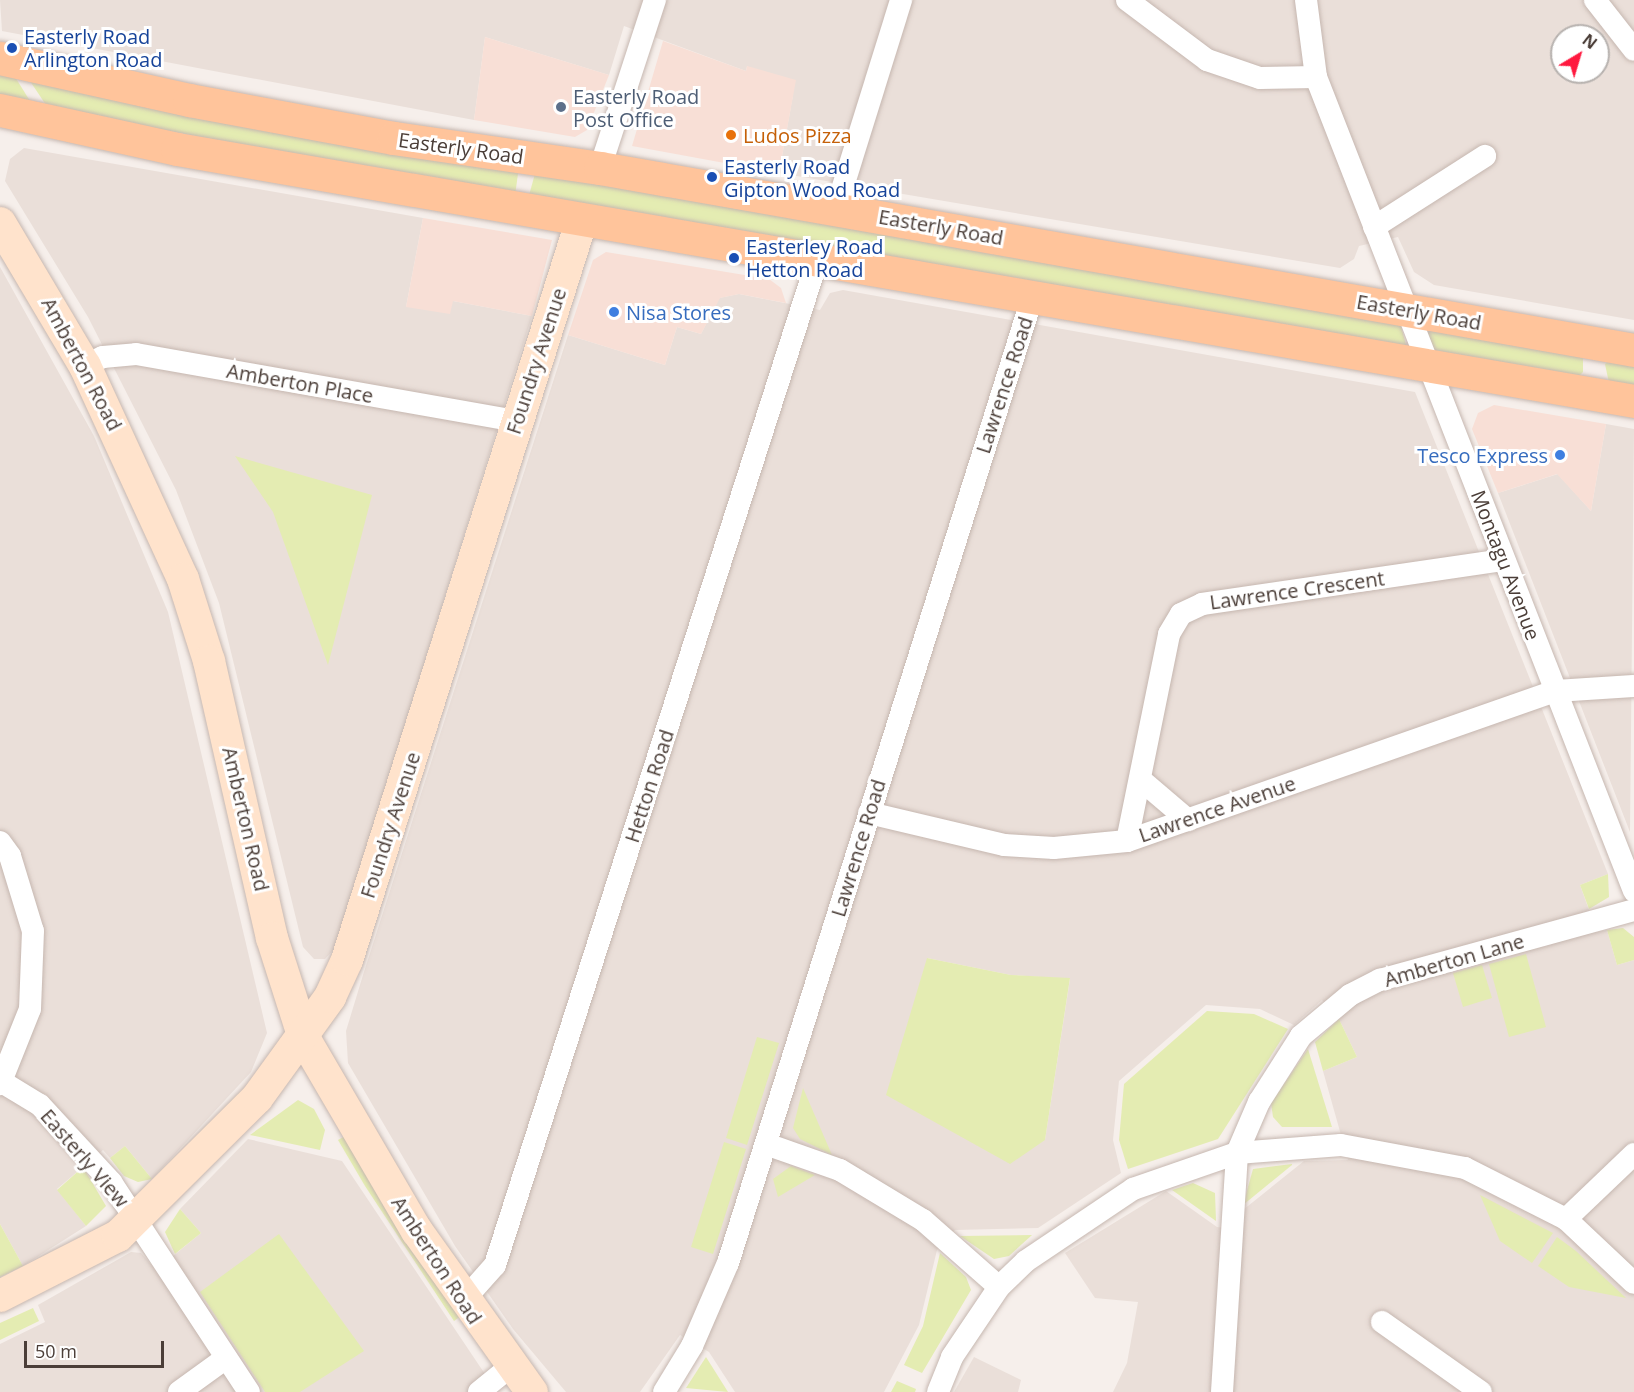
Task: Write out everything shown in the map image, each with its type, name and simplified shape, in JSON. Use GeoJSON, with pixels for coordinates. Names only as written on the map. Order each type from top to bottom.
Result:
{"type":"FeatureCollection","features":[{"type":"Feature","properties":{"kind":"main road","name":"Easterly Road"},"geometry":{"type":"LineString","coordinates":[[0,58],[200,103],[600,168],[1634,350]]}},
{"type":"Feature","properties":{"kind":"main road"},"geometry":{"type":"LineString","coordinates":[[0,110],[177,148],[817,261],[1033,296],[1634,401]]}},
{"type":"Feature","properties":{"kind":"main road"},"geometry":{"type":"LineString","coordinates":[[1589,394],[1596,343]]}},
{"type":"Feature","properties":{"kind":"street"},"geometry":{"type":"LineString","coordinates":[[600,168],[655,0]]}},
{"type":"Feature","properties":{"kind":"street"},"geometry":{"type":"LineString","coordinates":[[836,209],[901,0]]}},
{"type":"Feature","properties":{"kind":"street"},"geometry":{"type":"LineString","coordinates":[[1127,0],[1208,60],[1260,78],[1316,77]]}},
{"type":"Feature","properties":{"kind":"street","name":"Montagu Avenue"},"geometry":{"type":"LineString","coordinates":[[1306,0],[1316,77],[1634,891]]}},
{"type":"Feature","properties":{"kind":"street"},"geometry":{"type":"LineString","coordinates":[[1595,0],[1634,50]]}},
{"type":"Feature","properties":{"kind":"street"},"geometry":{"type":"LineString","coordinates":[[1374,227],[1485,156]]}},
{"type":"Feature","properties":{"kind":"street","name":"Foundry Avenue"},"geometry":{"type":"LineString","coordinates":[[0,1296],[118,1236],[257,1098],[304,1038],[348,960],[516,421],[582,219]]}},
{"type":"Feature","properties":{"kind":"street","name":"Amberton Road"},"geometry":{"type":"LineString","coordinates":[[0,223],[86,366],[183,579],[211,673],[272,938],[304,1038],[376,1165],[463,1301],[510,1367],[532,1392]]}},
{"type":"Feature","properties":{"kind":"street","name":"Hetton Road"},"geometry":{"type":"LineString","coordinates":[[463,1301],[495,1264],[817,261]]}},
{"type":"Feature","properties":{"kind":"street","name":"Lawrence Road"},"geometry":{"type":"LineString","coordinates":[[664,1392],[711,1307],[766,1144],[1033,296]]}},
{"type":"Feature","properties":{"kind":"street","name":"Amberton Place"},"geometry":{"type":"LineString","coordinates":[[86,366],[103,357],[136,354],[516,421]]}},
{"type":"Feature","properties":{"kind":"street","name":"Lawrence Crescent"},"geometry":{"type":"LineString","coordinates":[[1127,841],[1169,634],[1190,607],[1504,560]]}},
{"type":"Feature","properties":{"kind":"street","name":"Lawrence Avenue"},"geometry":{"type":"LineString","coordinates":[[869,813],[1004,845],[1054,848],[1127,841],[1555,691],[1634,686]]}},
{"type":"Feature","properties":{"kind":"street"},"geometry":{"type":"LineString","coordinates":[[1141,780],[1188,820]]}},
{"type":"Feature","properties":{"kind":"street"},"geometry":{"type":"LineString","coordinates":[[0,842],[10,856],[33,931],[30,1009],[1,1083]]}},
{"type":"Feature","properties":{"kind":"street","name":"Amberton Lane"},"geometry":{"type":"LineString","coordinates":[[1222,1392],[1238,1154],[1281,1063],[1324,1014],[1350,995],[1411,970],[1634,910]]}},
{"type":"Feature","properties":{"kind":"street","name":"Easterly View"},"geometry":{"type":"LineString","coordinates":[[1,1083],[40,1105],[111,1182],[249,1392]]}},
{"type":"Feature","properties":{"kind":"street"},"geometry":{"type":"LineString","coordinates":[[766,1144],[840,1170],[923,1220],[999,1287]]}},
{"type":"Feature","properties":{"kind":"street"},"geometry":{"type":"LineString","coordinates":[[938,1392],[952,1356],[999,1287],[1056,1239],[1133,1189],[1238,1154],[1341,1145],[1396,1151],[1465,1168],[1566,1220],[1634,1284]]}},
{"type":"Feature","properties":{"kind":"street"},"geometry":{"type":"LineString","coordinates":[[1566,1220],[1634,1154]]}},
{"type":"Feature","properties":{"kind":"street"},"geometry":{"type":"LineString","coordinates":[[1382,1322],[1451,1384],[1480,1392]]}},
{"type":"Feature","properties":{"kind":"street"},"geometry":{"type":"LineString","coordinates":[[179,1392],[226,1358]]}},
{"type":"Feature","properties":{"kind":"street"},"geometry":{"type":"LineString","coordinates":[[479,1392],[510,1367]]}},
{"type":"Feature","properties":{"kind":"shaded area"},"geometry":{"type":"Polygon","coordinates":[[[0,0],[1634,0],[1634,320],[1434,285],[1414,272],[1398,237],[1359,246],[1354,259],[1340,268],[779,173],[793,95],[747,66],[746,71],[624,26],[609,75],[485,37],[474,120],[2,31],[0,0]]]}},
{"type":"Feature","properties":{"kind":"shaded area"},"geometry":{"type":"Polygon","coordinates":[[[485,37],[609,75],[587,130],[575,137],[474,120],[485,37]]]}},
{"type":"Feature","properties":{"kind":"shaded area"},"geometry":{"type":"Polygon","coordinates":[[[663,41],[746,71],[747,66],[796,80],[779,173],[632,146],[663,41]]]}},
{"type":"Feature","properties":{"kind":"shaded area"},"geometry":{"type":"Polygon","coordinates":[[[24,148],[423,218],[406,307],[453,301],[532,316],[336,947],[325,959],[314,959],[303,947],[219,603],[176,490],[88,317],[5,181],[10,159],[24,148]]]}},
{"type":"Feature","properties":{"kind":"shaded area"},"geometry":{"type":"Polygon","coordinates":[[[423,218],[552,240],[532,316],[453,301],[450,314],[406,307],[423,218]]]}},
{"type":"Feature","properties":{"kind":"shaded area"},"geometry":{"type":"Polygon","coordinates":[[[606,252],[769,279],[781,288],[786,303],[739,294],[720,298],[701,334],[677,327],[665,365],[568,335],[593,260],[606,252]]]}},
{"type":"Feature","properties":{"kind":"shaded area"},"geometry":{"type":"Polygon","coordinates":[[[0,267],[94,436],[168,612],[267,1033],[251,1072],[152,1179],[125,1146],[110,1158],[103,1150],[57,1189],[86,1226],[23,1266],[0,1224],[0,267]]]}},
{"type":"Feature","properties":{"kind":"shaded area"},"geometry":{"type":"Polygon","coordinates":[[[843,290],[1415,392],[1608,874],[1580,885],[1597,932],[1607,930],[1617,965],[1634,960],[1634,1392],[1113,1392],[1127,1363],[1138,1302],[1095,1298],[1065,1253],[1166,1191],[1217,1227],[1240,1230],[1243,1210],[1304,1161],[1348,1160],[1323,1071],[1357,1057],[1339,1019],[1322,1000],[1294,1025],[1260,1009],[1206,1005],[1119,1081],[1113,1140],[1121,1173],[1038,1228],[955,1230],[937,1250],[919,1325],[884,1392],[735,1392],[709,1352],[680,1335],[640,1392],[566,1392],[513,1329],[455,1246],[348,1063],[346,1031],[363,975],[568,335],[665,365],[677,327],[701,334],[719,298],[739,294],[820,310],[830,293],[843,290]],[[927,958],[1045,1140],[1070,979],[1011,975],[927,958]]]}},
{"type":"Feature","properties":{"kind":"shaded area"},"geometry":{"type":"Polygon","coordinates":[[[1494,405],[1606,424],[1591,511],[1557,474],[1498,493],[1472,429],[1478,413],[1494,405]]]}},
{"type":"Feature","properties":{"kind":"shaded area"},"geometry":{"type":"Polygon","coordinates":[[[1606,424],[1634,429],[1630,832],[1498,493],[1558,474],[1591,511],[1606,424]]]}},
{"type":"Feature","properties":{"kind":"shaded area"},"geometry":{"type":"Polygon","coordinates":[[[248,1139],[342,1161],[497,1392],[0,1392],[0,1344],[45,1322],[38,1305],[131,1252],[141,1253],[156,1270],[201,1233],[180,1209],[248,1139]]]}},
{"type":"Feature","properties":{"kind":"shaded area"},"geometry":{"type":"Polygon","coordinates":[[[974,1357],[1021,1380],[1018,1392],[954,1392],[974,1357]]]}},
{"type":"Feature","properties":{"kind":"green space"},"geometry":{"type":"Polygon","coordinates":[[[0,69],[12,72],[30,101],[0,98],[0,69]]]}},
{"type":"Feature","properties":{"kind":"green space"},"geometry":{"type":"Polygon","coordinates":[[[30,81],[519,166],[515,196],[48,108],[30,81]]]}},
{"type":"Feature","properties":{"kind":"green space"},"geometry":{"type":"Polygon","coordinates":[[[536,170],[1400,322],[1406,345],[1402,350],[528,199],[536,170]]]}},
{"type":"Feature","properties":{"kind":"green space"},"geometry":{"type":"Polygon","coordinates":[[[1430,326],[1583,354],[1583,372],[1577,378],[1436,354],[1427,330],[1430,326]]]}},
{"type":"Feature","properties":{"kind":"green space"},"geometry":{"type":"Polygon","coordinates":[[[1612,358],[1634,360],[1634,389],[1609,383],[1605,364],[1612,358]]]}},
{"type":"Feature","properties":{"kind":"green space"},"geometry":{"type":"Polygon","coordinates":[[[235,456],[372,495],[328,665],[273,512],[235,456]]]}},
{"type":"Feature","properties":{"kind":"green space"},"geometry":{"type":"Polygon","coordinates":[[[1608,874],[1609,897],[1589,909],[1580,885],[1608,874]]]}},
{"type":"Feature","properties":{"kind":"green space"},"geometry":{"type":"Polygon","coordinates":[[[1623,928],[1634,937],[1634,960],[1617,965],[1607,930],[1623,928]]]}},
{"type":"Feature","properties":{"kind":"green space"},"geometry":{"type":"Polygon","coordinates":[[[1526,954],[1546,1027],[1509,1037],[1489,964],[1526,954]]]}},
{"type":"Feature","properties":{"kind":"green space"},"geometry":{"type":"Polygon","coordinates":[[[927,958],[1011,975],[1070,978],[1045,1140],[1010,1164],[886,1095],[927,958]]]}},
{"type":"Feature","properties":{"kind":"green space"},"geometry":{"type":"Polygon","coordinates":[[[1482,965],[1492,998],[1463,1007],[1453,973],[1482,965]]]}},
{"type":"Feature","properties":{"kind":"green space"},"geometry":{"type":"Polygon","coordinates":[[[1207,1011],[1254,1014],[1288,1029],[1218,1139],[1128,1169],[1119,1140],[1124,1084],[1207,1011]]]}},
{"type":"Feature","properties":{"kind":"green space"},"geometry":{"type":"Polygon","coordinates":[[[1339,1019],[1357,1057],[1323,1071],[1315,1042],[1339,1019]]]}},
{"type":"Feature","properties":{"kind":"green space"},"geometry":{"type":"Polygon","coordinates":[[[757,1037],[779,1043],[747,1145],[726,1138],[757,1037]]]}},
{"type":"Feature","properties":{"kind":"green space"},"geometry":{"type":"Polygon","coordinates":[[[1308,1049],[1332,1127],[1282,1127],[1273,1117],[1271,1103],[1308,1049]]]}},
{"type":"Feature","properties":{"kind":"green space"},"geometry":{"type":"Polygon","coordinates":[[[803,1088],[832,1155],[800,1139],[793,1128],[803,1088]]]}},
{"type":"Feature","properties":{"kind":"green space"},"geometry":{"type":"Polygon","coordinates":[[[298,1100],[314,1109],[325,1130],[320,1150],[250,1135],[298,1100]]]}},
{"type":"Feature","properties":{"kind":"green space"},"geometry":{"type":"Polygon","coordinates":[[[345,1136],[461,1316],[454,1321],[365,1186],[338,1140],[345,1136]]]}},
{"type":"Feature","properties":{"kind":"green space"},"geometry":{"type":"Polygon","coordinates":[[[724,1142],[746,1149],[713,1254],[691,1247],[724,1142]]]}},
{"type":"Feature","properties":{"kind":"green space"},"geometry":{"type":"Polygon","coordinates":[[[125,1146],[152,1179],[138,1182],[124,1176],[110,1158],[125,1146]]]}},
{"type":"Feature","properties":{"kind":"green space"},"geometry":{"type":"Polygon","coordinates":[[[1292,1165],[1243,1205],[1253,1169],[1292,1165]]]}},
{"type":"Feature","properties":{"kind":"green space"},"geometry":{"type":"Polygon","coordinates":[[[791,1166],[815,1175],[778,1197],[773,1179],[791,1166]]]}},
{"type":"Feature","properties":{"kind":"green space"},"geometry":{"type":"Polygon","coordinates":[[[83,1167],[106,1206],[86,1226],[57,1190],[83,1167]]]}},
{"type":"Feature","properties":{"kind":"green space"},"geometry":{"type":"Polygon","coordinates":[[[1193,1183],[1215,1193],[1216,1221],[1172,1190],[1193,1183]]]}},
{"type":"Feature","properties":{"kind":"green space"},"geometry":{"type":"Polygon","coordinates":[[[1480,1195],[1553,1233],[1532,1263],[1500,1241],[1480,1195]]]}},
{"type":"Feature","properties":{"kind":"green space"},"geometry":{"type":"Polygon","coordinates":[[[180,1209],[201,1233],[175,1254],[165,1232],[180,1209]]]}},
{"type":"Feature","properties":{"kind":"green space"},"geometry":{"type":"Polygon","coordinates":[[[0,1224],[23,1266],[0,1277],[0,1224]]]}},
{"type":"Feature","properties":{"kind":"green space"},"geometry":{"type":"Polygon","coordinates":[[[279,1234],[364,1351],[300,1392],[265,1392],[200,1292],[279,1234]]]}},
{"type":"Feature","properties":{"kind":"green space"},"geometry":{"type":"Polygon","coordinates":[[[1032,1235],[1009,1256],[994,1259],[960,1236],[1032,1235]]]}},
{"type":"Feature","properties":{"kind":"green space"},"geometry":{"type":"Polygon","coordinates":[[[1557,1237],[1576,1251],[1626,1298],[1569,1287],[1538,1266],[1557,1237]]]}},
{"type":"Feature","properties":{"kind":"green space"},"geometry":{"type":"Polygon","coordinates":[[[940,1253],[966,1277],[971,1290],[922,1373],[904,1365],[923,1326],[940,1253]]]}},
{"type":"Feature","properties":{"kind":"green space"},"geometry":{"type":"Polygon","coordinates":[[[33,1308],[39,1321],[0,1340],[0,1323],[33,1308]]]}},
{"type":"Feature","properties":{"kind":"green space"},"geometry":{"type":"Polygon","coordinates":[[[706,1357],[728,1392],[686,1388],[706,1357]]]}},
{"type":"Feature","properties":{"kind":"green space"},"geometry":{"type":"Polygon","coordinates":[[[897,1381],[916,1389],[915,1392],[891,1392],[897,1381]]]}},
{"type":"Feature","properties":{"kind":"place","name":"Easterly Road Arlington Road"},"geometry":{"type":"Point","coordinates":[12,48]}},
{"type":"Feature","properties":{"kind":"place","name":"Easterly Road Post Office"},"geometry":{"type":"Point","coordinates":[561,107]}},
{"type":"Feature","properties":{"kind":"place","name":"Ludos Pizza"},"geometry":{"type":"Point","coordinates":[731,135]}},
{"type":"Feature","properties":{"kind":"place","name":"Easterly Road Gipton Wood Road"},"geometry":{"type":"Point","coordinates":[712,177]}},
{"type":"Feature","properties":{"kind":"place","name":"Easterley Road Hetton Road"},"geometry":{"type":"Point","coordinates":[734,258]}},
{"type":"Feature","properties":{"kind":"place","name":"Nisa Stores"},"geometry":{"type":"Point","coordinates":[614,312]}},
{"type":"Feature","properties":{"kind":"place","name":"Tesco Express"},"geometry":{"type":"Point","coordinates":[1560,455]}}]}
